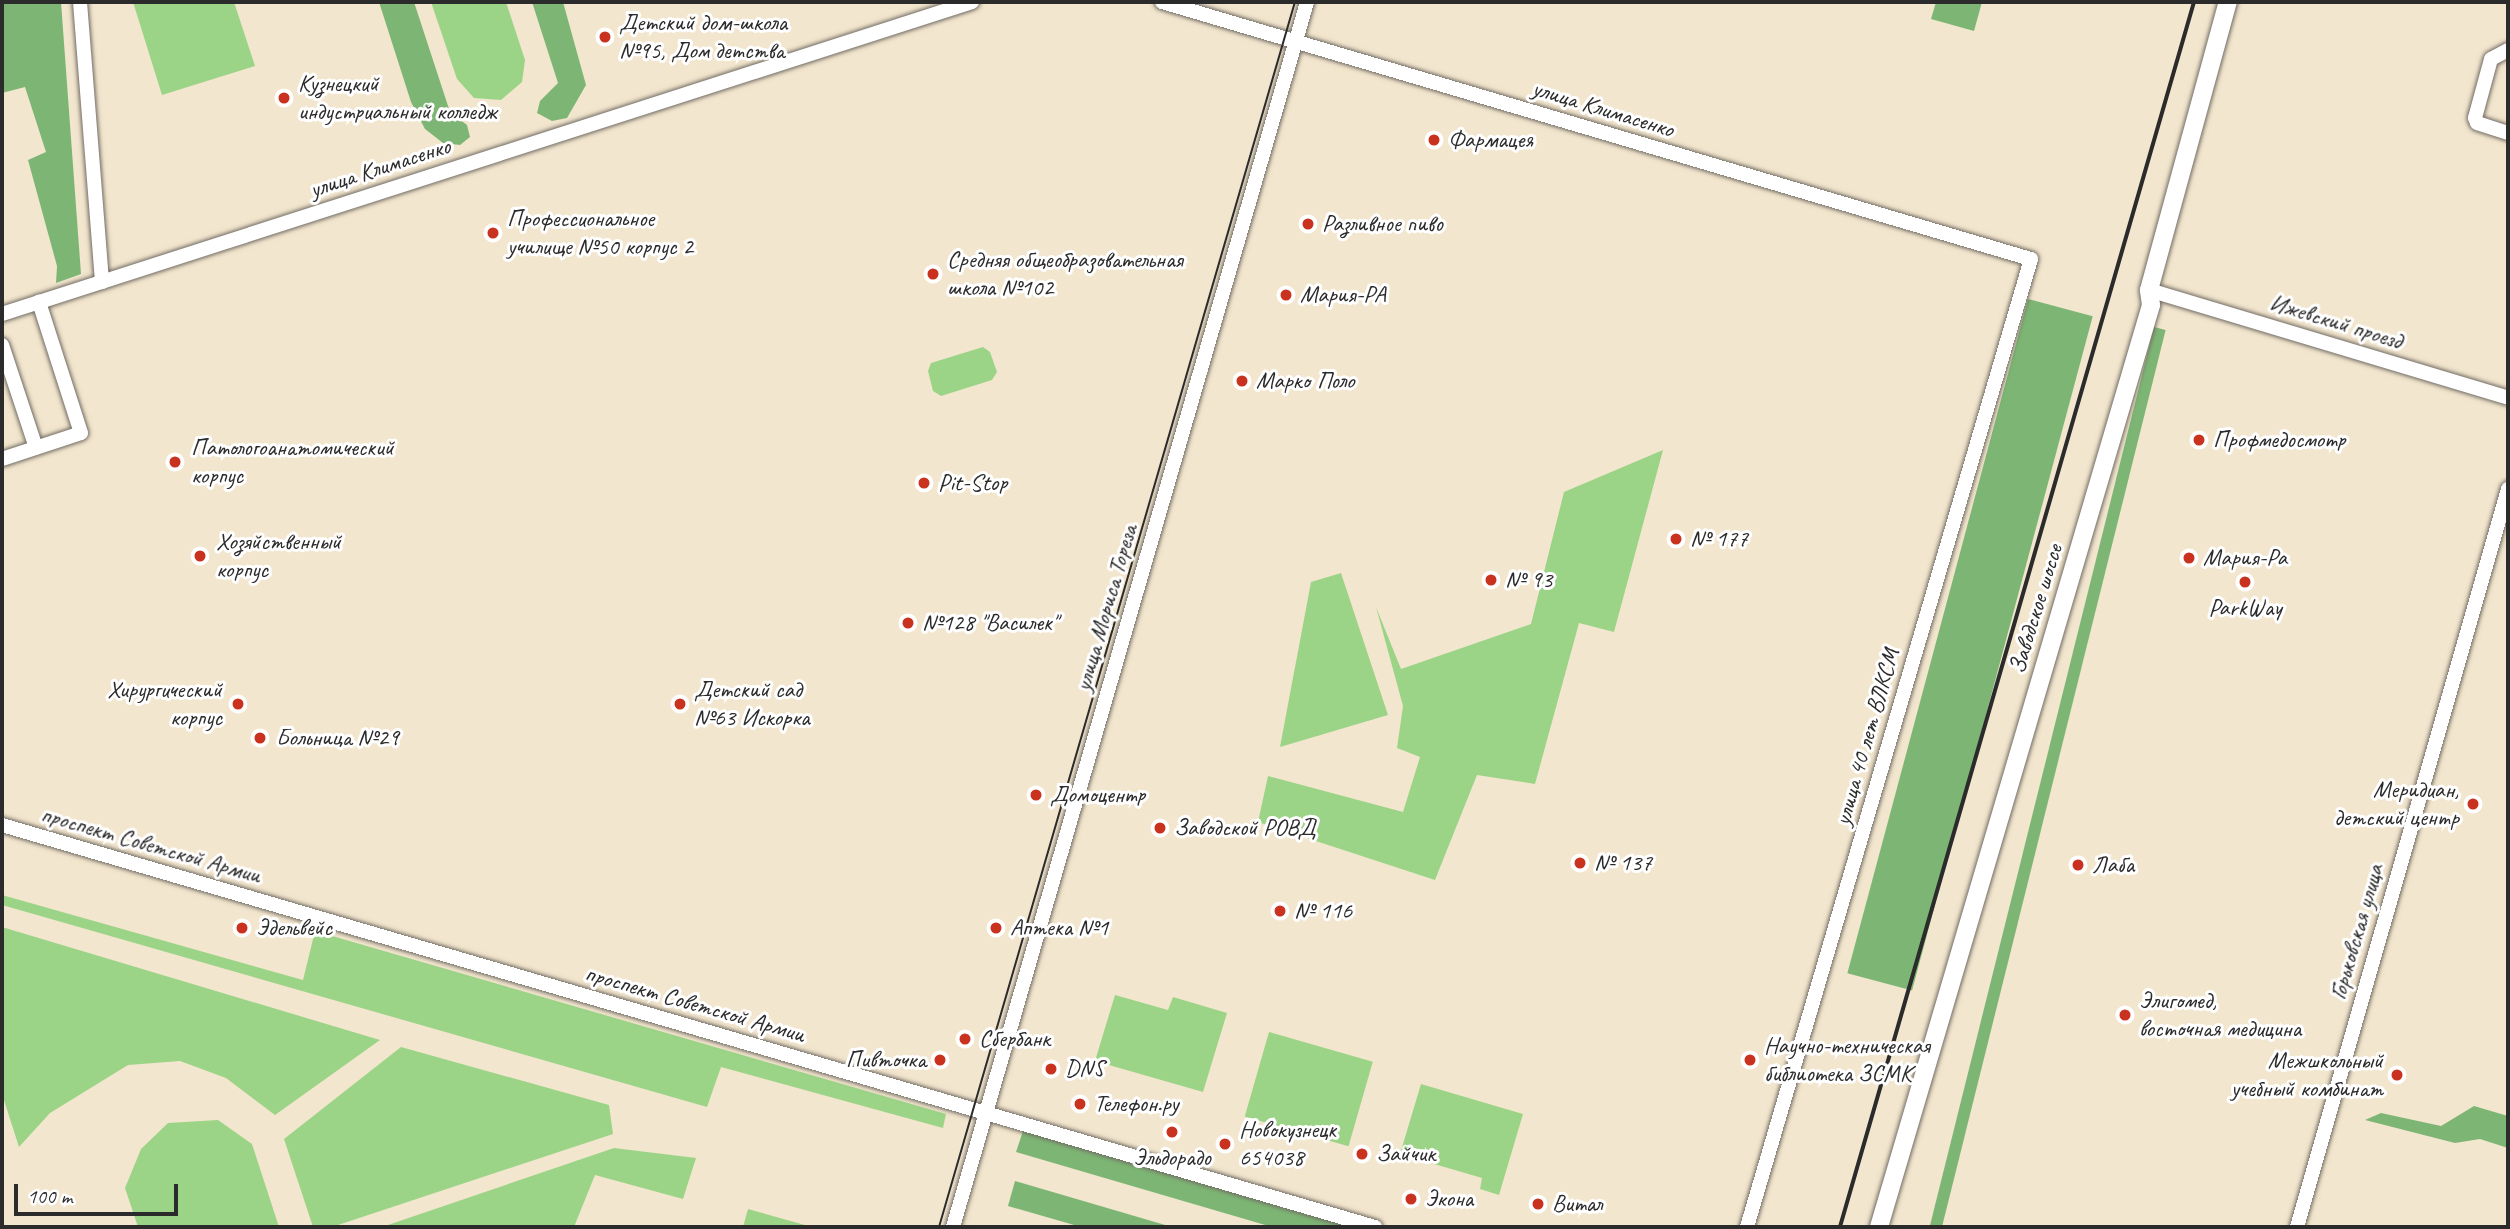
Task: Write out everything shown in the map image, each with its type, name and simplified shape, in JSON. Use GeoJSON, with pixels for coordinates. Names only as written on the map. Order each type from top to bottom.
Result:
{"type":"FeatureCollection","features":[{"type":"Feature","properties":{"kind":"main road","name":"Заводское шоссе"},"geometry":{"type":"LineString","coordinates":[[1879,1227],[2151,305],[2149,290],[2228,2]]}},
{"type":"Feature","properties":{"kind":"street"},"geometry":{"type":"LineString","coordinates":[[80,2],[102,282]]}},
{"type":"Feature","properties":{"kind":"street","name":"улица Климасенко"},"geometry":{"type":"LineString","coordinates":[[2,314],[972,2]]}},
{"type":"Feature","properties":{"kind":"street","name":"улица Климасенко"},"geometry":{"type":"LineString","coordinates":[[1162,2],[1296,39],[2031,259]]}},
{"type":"Feature","properties":{"kind":"street","name":"улица Мориса Тореза"},"geometry":{"type":"LineString","coordinates":[[953,1227],[1307,2]]}},
{"type":"Feature","properties":{"kind":"street"},"geometry":{"type":"LineString","coordinates":[[2508,50],[2491,59],[2475,118],[2477,123],[2508,133]]}},
{"type":"Feature","properties":{"kind":"street","name":"улица 40 лет ВЛКСМ"},"geometry":{"type":"LineString","coordinates":[[1747,1227],[2031,259]]}},
{"type":"Feature","properties":{"kind":"street","name":"Ижевский проезд"},"geometry":{"type":"LineString","coordinates":[[2149,290],[2508,398]]}},
{"type":"Feature","properties":{"kind":"street"},"geometry":{"type":"LineString","coordinates":[[2,459],[81,433],[39,302]]}},
{"type":"Feature","properties":{"kind":"street"},"geometry":{"type":"LineString","coordinates":[[2,345],[36,448]]}},
{"type":"Feature","properties":{"kind":"street","name":"Горьковская улица"},"geometry":{"type":"LineString","coordinates":[[2297,1227],[2508,489]]}},
{"type":"Feature","properties":{"kind":"street","name":"проспект Советской Армии"},"geometry":{"type":"LineString","coordinates":[[2,825],[1375,1227]]}},
{"type":"Feature","properties":{"kind":"green space"},"geometry":{"type":"Polygon","coordinates":[[[2,2],[61,2],[81,274],[56,283],[57,266],[28,160],[46,152],[25,87],[2,93],[2,2]]]}},
{"type":"Feature","properties":{"kind":"green space"},"geometry":{"type":"Polygon","coordinates":[[[133,2],[234,2],[255,66],[162,95],[133,2]]]}},
{"type":"Feature","properties":{"kind":"green space"},"geometry":{"type":"Polygon","coordinates":[[[379,2],[414,2],[450,112],[467,125],[470,137],[460,145],[443,143],[425,129],[411,102],[379,2]]]}},
{"type":"Feature","properties":{"kind":"green space"},"geometry":{"type":"Polygon","coordinates":[[[431,2],[506,2],[525,60],[522,82],[501,100],[474,98],[457,79],[431,2]]]}},
{"type":"Feature","properties":{"kind":"green space"},"geometry":{"type":"Polygon","coordinates":[[[532,2],[563,2],[586,85],[567,118],[552,121],[537,113],[540,101],[558,83],[532,2]]]}},
{"type":"Feature","properties":{"kind":"green space"},"geometry":{"type":"Polygon","coordinates":[[[1936,2],[1982,2],[1974,31],[1931,19],[1936,2]]]}},
{"type":"Feature","properties":{"kind":"green space"},"geometry":{"type":"Polygon","coordinates":[[[2028,299],[2093,316],[1912,991],[1847,973],[2028,299]]]}},
{"type":"Feature","properties":{"kind":"green space"},"geometry":{"type":"Polygon","coordinates":[[[2154,327],[2166,330],[1942,1227],[1930,1227],[2154,327]]]}},
{"type":"Feature","properties":{"kind":"green space"},"geometry":{"type":"Polygon","coordinates":[[[983,347],[990,352],[997,372],[992,380],[941,396],[933,391],[928,371],[931,363],[983,347]]]}},
{"type":"Feature","properties":{"kind":"green space"},"geometry":{"type":"Polygon","coordinates":[[[1663,450],[1614,632],[1579,623],[1535,784],[1477,775],[1435,880],[1258,822],[1268,776],[1403,812],[1420,757],[1397,748],[1403,706],[1376,607],[1401,669],[1531,624],[1564,492],[1663,450]]]}},
{"type":"Feature","properties":{"kind":"green space"},"geometry":{"type":"Polygon","coordinates":[[[1341,573],[1388,715],[1280,747],[1311,582],[1341,573]]]}},
{"type":"Feature","properties":{"kind":"green space"},"geometry":{"type":"Polygon","coordinates":[[[2,895],[303,980],[315,931],[946,1114],[943,1128],[721,1067],[707,1107],[2,905],[2,895]]]}},
{"type":"Feature","properties":{"kind":"green space"},"geometry":{"type":"Polygon","coordinates":[[[2,927],[380,1040],[275,1115],[226,1078],[180,1061],[128,1065],[50,1113],[19,1147],[2,1094],[2,927]]]}},
{"type":"Feature","properties":{"kind":"green space"},"geometry":{"type":"Polygon","coordinates":[[[1115,995],[1168,1010],[1173,997],[1227,1013],[1203,1092],[1095,1061],[1115,995]]]}},
{"type":"Feature","properties":{"kind":"green space"},"geometry":{"type":"Polygon","coordinates":[[[1269,1032],[1373,1062],[1349,1146],[1245,1117],[1269,1032]]]}},
{"type":"Feature","properties":{"kind":"green space"},"geometry":{"type":"Polygon","coordinates":[[[401,1047],[609,1105],[613,1134],[332,1227],[313,1227],[284,1139],[401,1047]]]}},
{"type":"Feature","properties":{"kind":"green space"},"geometry":{"type":"Polygon","coordinates":[[[1421,1084],[1523,1114],[1499,1195],[1480,1189],[1482,1178],[1400,1154],[1421,1084]]]}},
{"type":"Feature","properties":{"kind":"green space"},"geometry":{"type":"Polygon","coordinates":[[[2474,1106],[2508,1116],[2508,1148],[2480,1139],[2455,1143],[2365,1120],[2381,1113],[2441,1126],[2474,1106]]]}},
{"type":"Feature","properties":{"kind":"green space"},"geometry":{"type":"Polygon","coordinates":[[[218,1120],[252,1144],[279,1227],[138,1227],[125,1188],[141,1149],[168,1123],[218,1120]]]}},
{"type":"Feature","properties":{"kind":"green space"},"geometry":{"type":"Polygon","coordinates":[[[1024,1128],[1362,1227],[1272,1227],[1016,1152],[1024,1128]]]}},
{"type":"Feature","properties":{"kind":"green space"},"geometry":{"type":"Polygon","coordinates":[[[614,1148],[696,1158],[683,1199],[595,1175],[574,1227],[382,1227],[614,1148]]]}},
{"type":"Feature","properties":{"kind":"green space"},"geometry":{"type":"Polygon","coordinates":[[[1015,1181],[1172,1227],[1081,1227],[1008,1206],[1015,1181]]]}},
{"type":"Feature","properties":{"kind":"green space"},"geometry":{"type":"Polygon","coordinates":[[[748,1209],[812,1227],[743,1227],[748,1209]]]}},
{"type":"Feature","properties":{"kind":"tram line"},"geometry":{"type":"LineString","coordinates":[[939,1227],[1295,2]]}},
{"type":"Feature","properties":{"kind":"railway"},"geometry":{"type":"LineString","coordinates":[[1840,1227],[2194,2]]}},
{"type":"Feature","properties":{"kind":"place","name":"Детский дом-школа №95, Дом детства"},"geometry":{"type":"Point","coordinates":[605,37]}},
{"type":"Feature","properties":{"kind":"place","name":"Кузнецкий индустриальный колледж"},"geometry":{"type":"Point","coordinates":[284,98]}},
{"type":"Feature","properties":{"kind":"place","name":"Фармацея"},"geometry":{"type":"Point","coordinates":[1434,140]}},
{"type":"Feature","properties":{"kind":"place","name":"Разливное пиво"},"geometry":{"type":"Point","coordinates":[1308,224]}},
{"type":"Feature","properties":{"kind":"place","name":"Профессиональное училище №50 корпус 2"},"geometry":{"type":"Point","coordinates":[493,233]}},
{"type":"Feature","properties":{"kind":"place","name":"Средняя общеобразовательная школа №102"},"geometry":{"type":"Point","coordinates":[933,274]}},
{"type":"Feature","properties":{"kind":"place","name":"Мария-РА"},"geometry":{"type":"Point","coordinates":[1286,295]}},
{"type":"Feature","properties":{"kind":"place","name":"Марко Поло"},"geometry":{"type":"Point","coordinates":[1242,381]}},
{"type":"Feature","properties":{"kind":"place","name":"Профмедосмотр"},"geometry":{"type":"Point","coordinates":[2199,440]}},
{"type":"Feature","properties":{"kind":"place","name":"Патологоанатомический корпус"},"geometry":{"type":"Point","coordinates":[175,462]}},
{"type":"Feature","properties":{"kind":"place","name":"Pit-Stop"},"geometry":{"type":"Point","coordinates":[924,483]}},
{"type":"Feature","properties":{"kind":"place","name":"№ 177"},"geometry":{"type":"Point","coordinates":[1676,539]}},
{"type":"Feature","properties":{"kind":"place","name":"Хозяйственный корпус"},"geometry":{"type":"Point","coordinates":[200,556]}},
{"type":"Feature","properties":{"kind":"place","name":"Мария-Ра"},"geometry":{"type":"Point","coordinates":[2189,558]}},
{"type":"Feature","properties":{"kind":"place","name":"№ 93"},"geometry":{"type":"Point","coordinates":[1491,580]}},
{"type":"Feature","properties":{"kind":"place","name":"ParkWay"},"geometry":{"type":"Point","coordinates":[2245,582]}},
{"type":"Feature","properties":{"kind":"place","name":"№128 \"Василек\""},"geometry":{"type":"Point","coordinates":[908,623]}},
{"type":"Feature","properties":{"kind":"place","name":"Хирургический корпус"},"geometry":{"type":"Point","coordinates":[238,704]}},
{"type":"Feature","properties":{"kind":"place","name":"Детский сад №63 Искорка"},"geometry":{"type":"Point","coordinates":[680,704]}},
{"type":"Feature","properties":{"kind":"place","name":"Больница №29"},"geometry":{"type":"Point","coordinates":[260,738]}},
{"type":"Feature","properties":{"kind":"place","name":"Домоцентр"},"geometry":{"type":"Point","coordinates":[1036,795]}},
{"type":"Feature","properties":{"kind":"place","name":"Меридиан, детский центр"},"geometry":{"type":"Point","coordinates":[2473,804]}},
{"type":"Feature","properties":{"kind":"place","name":"Заводской РОВД"},"geometry":{"type":"Point","coordinates":[1160,828]}},
{"type":"Feature","properties":{"kind":"place","name":"№ 137"},"geometry":{"type":"Point","coordinates":[1580,863]}},
{"type":"Feature","properties":{"kind":"place","name":"Лаба"},"geometry":{"type":"Point","coordinates":[2078,865]}},
{"type":"Feature","properties":{"kind":"place","name":"№ 116"},"geometry":{"type":"Point","coordinates":[1280,911]}},
{"type":"Feature","properties":{"kind":"place","name":"Эдельвейс"},"geometry":{"type":"Point","coordinates":[242,928]}},
{"type":"Feature","properties":{"kind":"place","name":"Аптека №1"},"geometry":{"type":"Point","coordinates":[996,928]}},
{"type":"Feature","properties":{"kind":"place","name":"Элигомед, восточная медицина"},"geometry":{"type":"Point","coordinates":[2125,1015]}},
{"type":"Feature","properties":{"kind":"place","name":"Сбербанк"},"geometry":{"type":"Point","coordinates":[965,1039]}},
{"type":"Feature","properties":{"kind":"place","name":"Пивточка"},"geometry":{"type":"Point","coordinates":[940,1060]}},
{"type":"Feature","properties":{"kind":"place","name":"Научно-техническая библиотека ЗСМК"},"geometry":{"type":"Point","coordinates":[1750,1060]}},
{"type":"Feature","properties":{"kind":"place","name":"DNS"},"geometry":{"type":"Point","coordinates":[1051,1069]}},
{"type":"Feature","properties":{"kind":"place","name":"Межшкольный учебный комбинат"},"geometry":{"type":"Point","coordinates":[2397,1075]}},
{"type":"Feature","properties":{"kind":"place","name":"Телефон.ру"},"geometry":{"type":"Point","coordinates":[1080,1104]}},
{"type":"Feature","properties":{"kind":"place","name":"Эльдорадо"},"geometry":{"type":"Point","coordinates":[1172,1132]}},
{"type":"Feature","properties":{"kind":"place","name":"Новокузнецк 654038"},"geometry":{"type":"Point","coordinates":[1225,1144]}},
{"type":"Feature","properties":{"kind":"place","name":"Зайчик"},"geometry":{"type":"Point","coordinates":[1362,1154]}},
{"type":"Feature","properties":{"kind":"place","name":"Экона"},"geometry":{"type":"Point","coordinates":[1411,1199]}},
{"type":"Feature","properties":{"kind":"place","name":"Витал"},"geometry":{"type":"Point","coordinates":[1538,1204]}}]}
